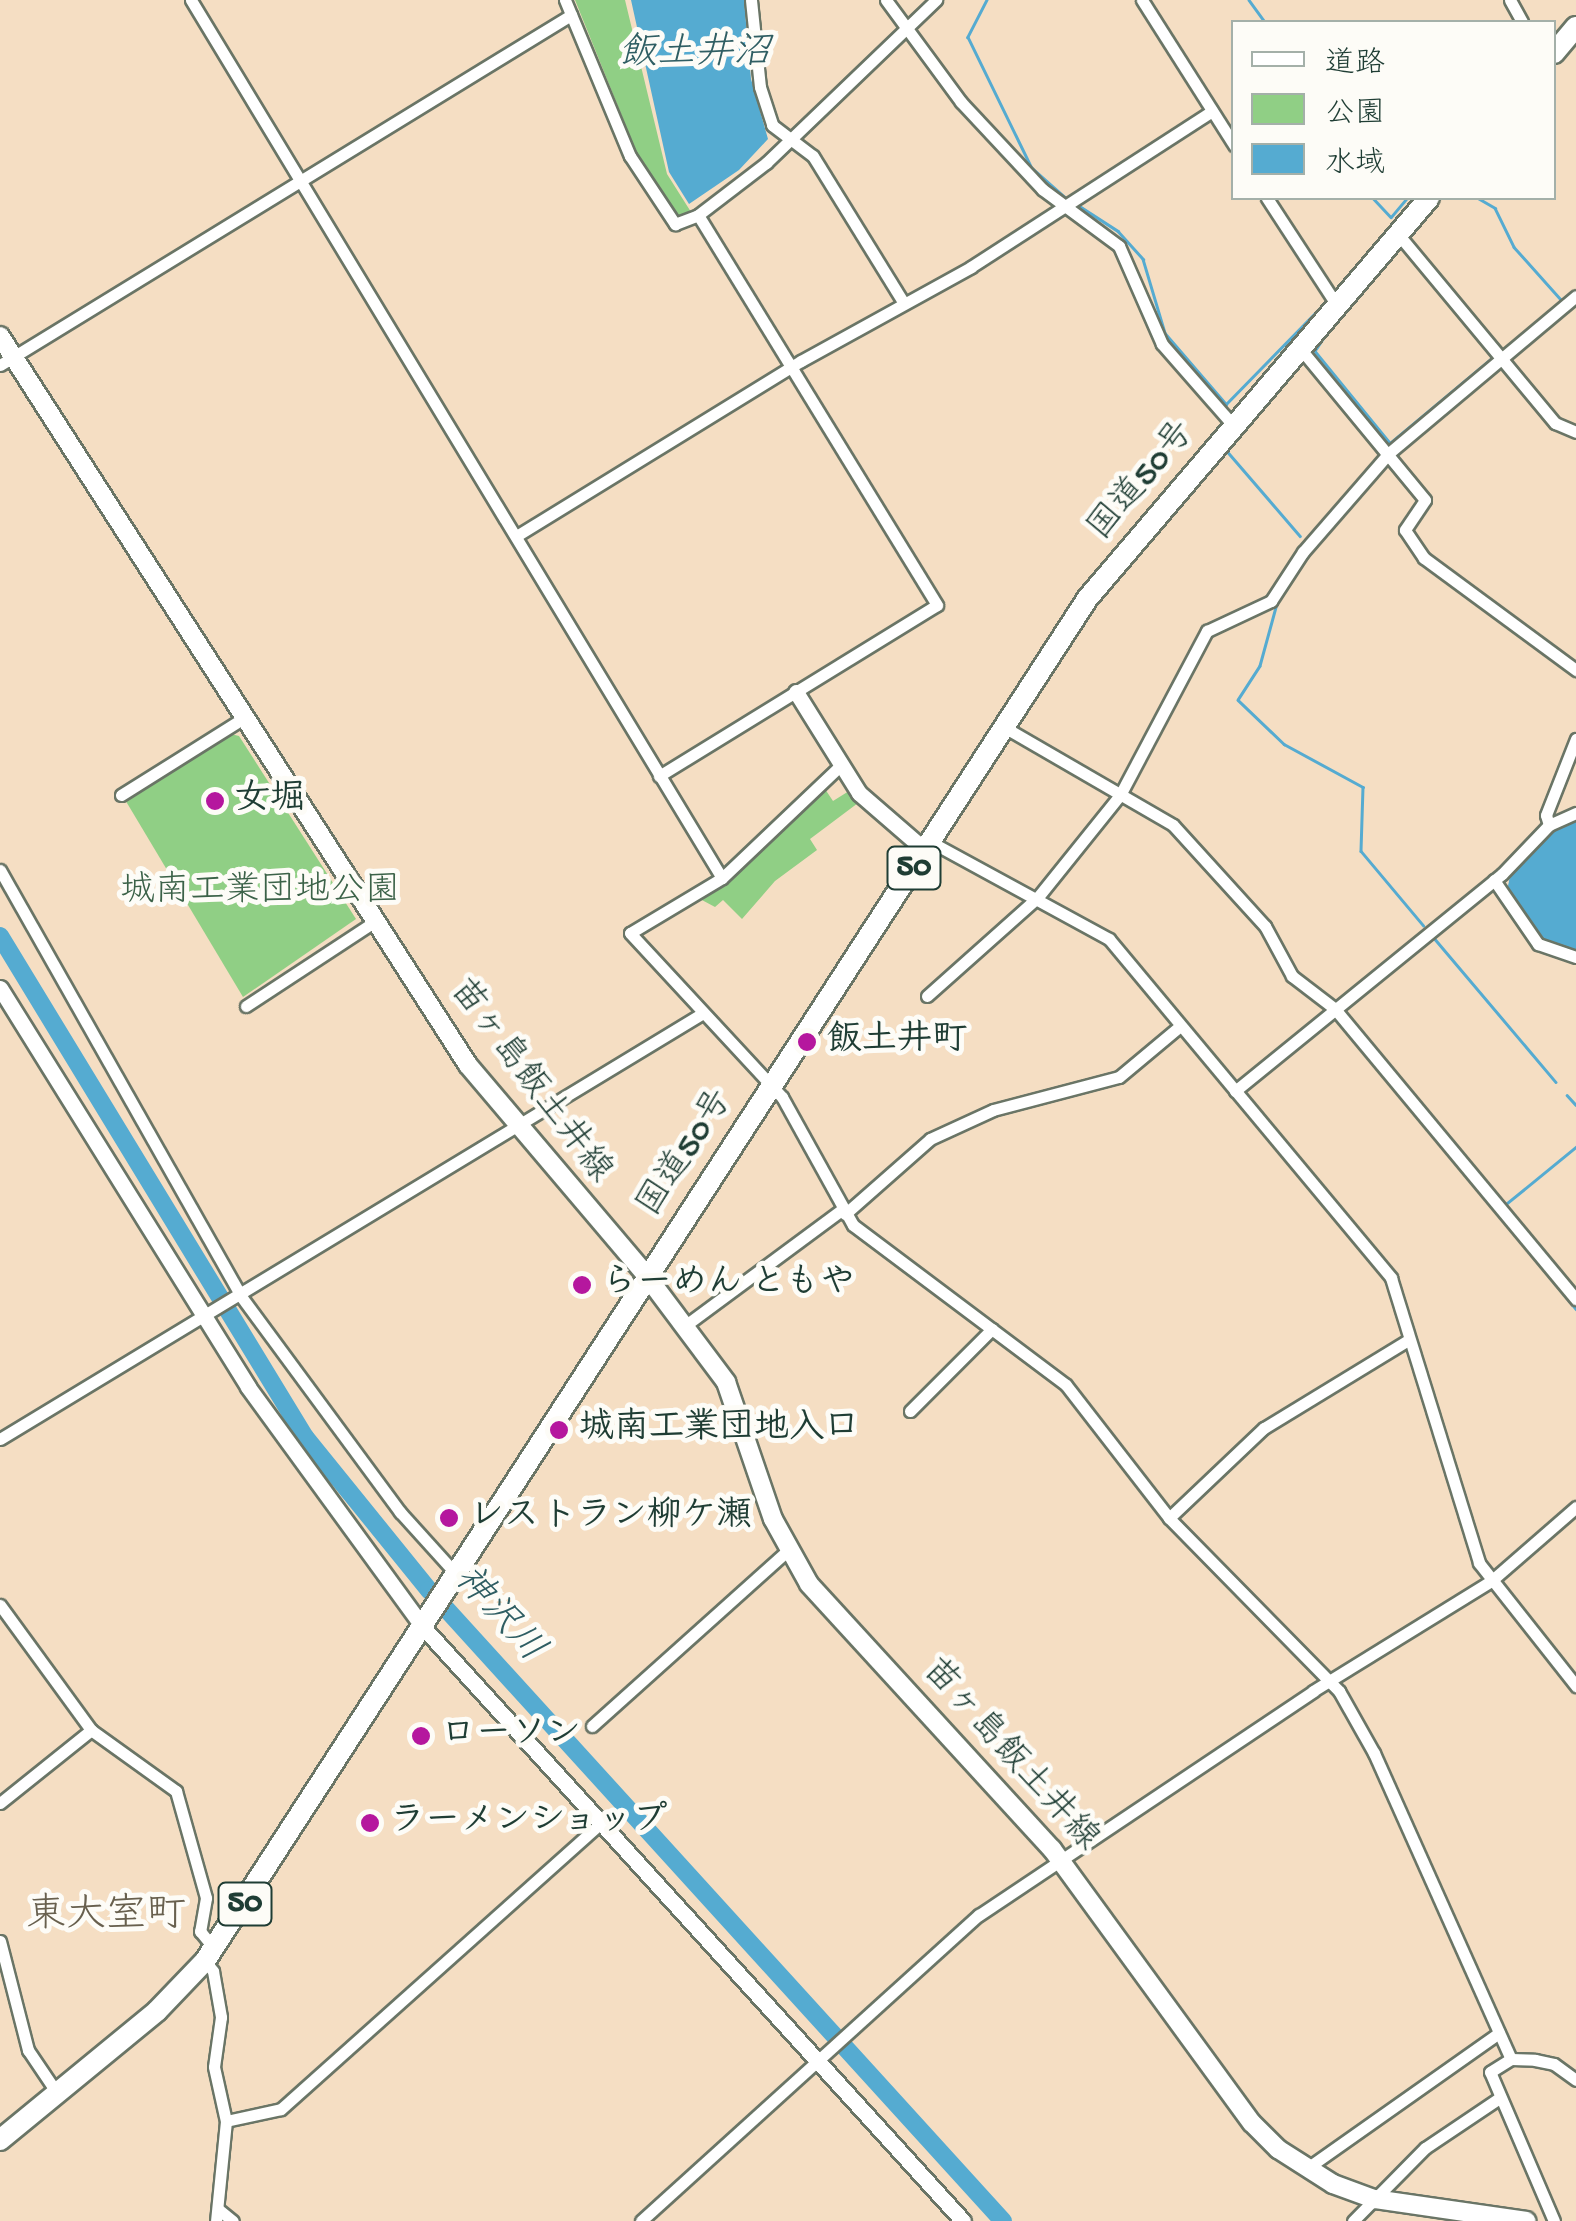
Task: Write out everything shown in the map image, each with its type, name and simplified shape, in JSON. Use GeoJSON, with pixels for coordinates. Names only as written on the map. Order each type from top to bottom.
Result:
{"type":"FeatureCollection","features":[{"type":"Feature","properties":{"kind":"highway"},"geometry":{"type":"LineString","coordinates":[[1556,51],[1576,27]]}},
{"type":"Feature","properties":{"kind":"highway","name":"国道50号"},"geometry":{"type":"LineString","coordinates":[[0,2140],[157,2012],[209,1954],[1087,599],[1428,200]]}},
{"type":"Feature","properties":{"kind":"main road","name":"苗ヶ島飯土井線"},"geometry":{"type":"LineString","coordinates":[[0,336],[6,361],[374,922],[516,1126],[646,1276],[726,1382],[787,1551],[809,1584],[1061,1860],[1252,2122],[1306,2169],[1374,2199],[1526,2221]]}},
{"type":"Feature","properties":{"kind":"street"},"geometry":{"type":"LineString","coordinates":[[191,0],[722,878]]}},
{"type":"Feature","properties":{"kind":"street"},"geometry":{"type":"LineString","coordinates":[[565,0],[630,156],[675,224],[698,215],[793,140],[936,0]]}},
{"type":"Feature","properties":{"kind":"street"},"geometry":{"type":"LineString","coordinates":[[750,0],[766,111],[780,134],[813,156],[903,302]]}},
{"type":"Feature","properties":{"kind":"street"},"geometry":{"type":"LineString","coordinates":[[886,0],[975,119],[1060,206],[1119,246],[1134,268],[1162,344],[1233,424]]}},
{"type":"Feature","properties":{"kind":"street"},"geometry":{"type":"LineString","coordinates":[[1142,0],[1231,140]]}},
{"type":"Feature","properties":{"kind":"street"},"geometry":{"type":"LineString","coordinates":[[6,361],[571,16]]}},
{"type":"Feature","properties":{"kind":"street"},"geometry":{"type":"LineString","coordinates":[[518,535],[903,302],[971,267],[1060,206],[1212,112]]}},
{"type":"Feature","properties":{"kind":"street"},"geometry":{"type":"LineString","coordinates":[[1267,200],[1336,304]]}},
{"type":"Feature","properties":{"kind":"street"},"geometry":{"type":"LineString","coordinates":[[659,776],[937,606],[698,215]]}},
{"type":"Feature","properties":{"kind":"street"},"geometry":{"type":"LineString","coordinates":[[1398,234],[1556,423],[1576,432]]}},
{"type":"Feature","properties":{"kind":"street"},"geometry":{"type":"LineString","coordinates":[[927,996],[1038,897],[1120,796],[1207,631],[1271,601],[1302,552],[1390,453],[1576,296]]}},
{"type":"Feature","properties":{"kind":"street"},"geometry":{"type":"LineString","coordinates":[[1299,347],[1390,453],[1424,500],[1404,530],[1424,558],[1576,670]]}},
{"type":"Feature","properties":{"kind":"street"},"geometry":{"type":"LineString","coordinates":[[796,692],[859,793],[928,846],[1038,897],[1109,938],[1391,1278],[1473,1549],[1491,1581],[1576,1686]]}},
{"type":"Feature","properties":{"kind":"street"},"geometry":{"type":"LineString","coordinates":[[121,795],[242,719]]}},
{"type":"Feature","properties":{"kind":"street"},"geometry":{"type":"LineString","coordinates":[[1004,727],[1173,824],[1266,926],[1292,976],[1335,1009],[1576,1299]]}},
{"type":"Feature","properties":{"kind":"street"},"geometry":{"type":"LineString","coordinates":[[1549,824],[1546,815],[1576,739]]}},
{"type":"Feature","properties":{"kind":"street"},"geometry":{"type":"LineString","coordinates":[[841,765],[722,878],[630,933],[782,1097],[842,1212],[915,1275],[1066,1385],[1169,1518],[1329,1680],[1374,1753],[1511,2060]]}},
{"type":"Feature","properties":{"kind":"street"},"geometry":{"type":"LineString","coordinates":[[1235,1091],[1494,880],[1549,824],[1576,813]]}},
{"type":"Feature","properties":{"kind":"street"},"geometry":{"type":"LineString","coordinates":[[0,870],[238,1296],[400,1512],[454,1577]]}},
{"type":"Feature","properties":{"kind":"street"},"geometry":{"type":"LineString","coordinates":[[1494,880],[1538,944],[1576,957]]}},
{"type":"Feature","properties":{"kind":"street"},"geometry":{"type":"LineString","coordinates":[[246,1006],[374,922]]}},
{"type":"Feature","properties":{"kind":"street"},"geometry":{"type":"LineString","coordinates":[[0,988],[204,1316],[426,1620],[823,2055],[963,2221]]}},
{"type":"Feature","properties":{"kind":"street"},"geometry":{"type":"LineString","coordinates":[[0,1439],[703,1013]]}},
{"type":"Feature","properties":{"kind":"street"},"geometry":{"type":"LineString","coordinates":[[686,1325],[842,1212],[930,1139],[993,1110],[1119,1077],[1180,1026]]}},
{"type":"Feature","properties":{"kind":"street"},"geometry":{"type":"LineString","coordinates":[[910,1411],[992,1328]]}},
{"type":"Feature","properties":{"kind":"street"},"geometry":{"type":"LineString","coordinates":[[1169,1518],[1264,1428],[1408,1340]]}},
{"type":"Feature","properties":{"kind":"street"},"geometry":{"type":"LineString","coordinates":[[641,2221],[980,1915],[1329,1680],[1491,1581],[1576,1507]]}},
{"type":"Feature","properties":{"kind":"street"},"geometry":{"type":"LineString","coordinates":[[592,1726],[787,1551]]}},
{"type":"Feature","properties":{"kind":"street"},"geometry":{"type":"LineString","coordinates":[[0,1605],[91,1730],[176,1791],[206,1898],[200,1932],[209,1954],[221,2018],[214,2066],[226,2121],[217,2215],[233,2221]]}},
{"type":"Feature","properties":{"kind":"street"},"geometry":{"type":"LineString","coordinates":[[0,1803],[91,1730]]}},
{"type":"Feature","properties":{"kind":"street"},"geometry":{"type":"LineString","coordinates":[[226,2121],[281,2110],[605,1820]]}},
{"type":"Feature","properties":{"kind":"street"},"geometry":{"type":"LineString","coordinates":[[0,1941],[28,2050],[57,2092]]}},
{"type":"Feature","properties":{"kind":"street"},"geometry":{"type":"LineString","coordinates":[[1306,2169],[1499,2032]]}},
{"type":"Feature","properties":{"kind":"street"},"geometry":{"type":"LineString","coordinates":[[1554,2221],[1498,2099],[1490,2072],[1511,2060],[1547,2061],[1576,2080]]}},
{"type":"Feature","properties":{"kind":"street"},"geometry":{"type":"LineString","coordinates":[[1353,2221],[1425,2148],[1498,2099]]}},
{"type":"Feature","properties":{"kind":"green space"},"geometry":{"type":"Polygon","coordinates":[[[575,0],[625,0],[667,174],[691,212],[676,216],[638,156],[575,0]]]}},
{"type":"Feature","properties":{"kind":"green space","name":"城南工業団地公園"},"geometry":{"type":"Polygon","coordinates":[[[231,734],[239,736],[356,919],[243,997],[124,798],[231,734]]]}},
{"type":"Feature","properties":{"kind":"green space"},"geometry":{"type":"Polygon","coordinates":[[[823,786],[833,801],[849,791],[858,803],[810,839],[817,850],[775,881],[742,919],[723,900],[715,907],[700,899],[728,880],[823,786]]]}},
{"type":"Feature","properties":{"kind":"water","name":"飯土井沼"},"geometry":{"type":"Polygon","coordinates":[[[631,0],[744,0],[751,79],[768,139],[739,170],[689,204],[669,172],[631,0]]]}},
{"type":"Feature","properties":{"kind":"water"},"geometry":{"type":"Polygon","coordinates":[[[1576,818],[1576,950],[1542,938],[1507,891],[1510,876],[1552,829],[1576,818]]]}},
{"type":"Feature","properties":{"kind":"waterway"},"geometry":{"type":"LineString","coordinates":[[987,0],[968,37],[1032,168],[1067,199]]}},
{"type":"Feature","properties":{"kind":"waterway"},"geometry":{"type":"LineString","coordinates":[[1249,0],[1264,20]]}},
{"type":"Feature","properties":{"kind":"waterway"},"geometry":{"type":"LineString","coordinates":[[1375,200],[1391,217],[1405,200]]}},
{"type":"Feature","properties":{"kind":"waterway"},"geometry":{"type":"LineString","coordinates":[[1481,200],[1495,208],[1514,247],[1564,303]]}},
{"type":"Feature","properties":{"kind":"waterway"},"geometry":{"type":"LineString","coordinates":[[1078,205],[1118,231],[1143,259],[1165,333],[1226,404],[1321,307]]}},
{"type":"Feature","properties":{"kind":"waterway"},"geometry":{"type":"LineString","coordinates":[[1336,320],[1315,351],[1390,443],[1492,358]]}},
{"type":"Feature","properties":{"kind":"waterway"},"geometry":{"type":"LineString","coordinates":[[1276,392],[1227,451],[1300,536]]}},
{"type":"Feature","properties":{"kind":"waterway"},"geometry":{"type":"LineString","coordinates":[[1278,600],[1260,666],[1238,700],[1284,744],[1363,787],[1361,851],[1423,925]]}},
{"type":"Feature","properties":{"kind":"waterway","name":"神沢川"},"geometry":{"type":"LineString","coordinates":[[0,936],[305,1437],[429,1590],[1003,2221]]}},
{"type":"Feature","properties":{"kind":"waterway"},"geometry":{"type":"LineString","coordinates":[[1435,939],[1556,1082]]}},
{"type":"Feature","properties":{"kind":"waterway"},"geometry":{"type":"LineString","coordinates":[[1567,1095],[1576,1105]]}},
{"type":"Feature","properties":{"kind":"waterway"},"geometry":{"type":"LineString","coordinates":[[1506,1204],[1576,1147]]}},
{"type":"Feature","properties":{"kind":"waterway"},"geometry":{"type":"LineString","coordinates":[[1498,1214],[1576,1309]]}},
{"type":"Feature","properties":{"kind":"place","name":"女堀"},"geometry":{"type":"Point","coordinates":[215,801]}},
{"type":"Feature","properties":{"kind":"place","name":"飯土井町"},"geometry":{"type":"Point","coordinates":[807,1042]}},
{"type":"Feature","properties":{"kind":"place","name":"らーめん ともや"},"geometry":{"type":"Point","coordinates":[582,1285]}},
{"type":"Feature","properties":{"kind":"place","name":"城南工業団地入口"},"geometry":{"type":"Point","coordinates":[559,1430]}},
{"type":"Feature","properties":{"kind":"place","name":"レストラン柳ケ瀬"},"geometry":{"type":"Point","coordinates":[449,1518]}},
{"type":"Feature","properties":{"kind":"place","name":"ローソン"},"geometry":{"type":"Point","coordinates":[421,1736]}},
{"type":"Feature","properties":{"kind":"place","name":"ラーメンショップ"},"geometry":{"type":"Point","coordinates":[370,1823]}},
{"type":"Feature","properties":{"kind":"district","name":"東大室町"},"geometry":{"type":"Point","coordinates":[106,1918]}}]}
